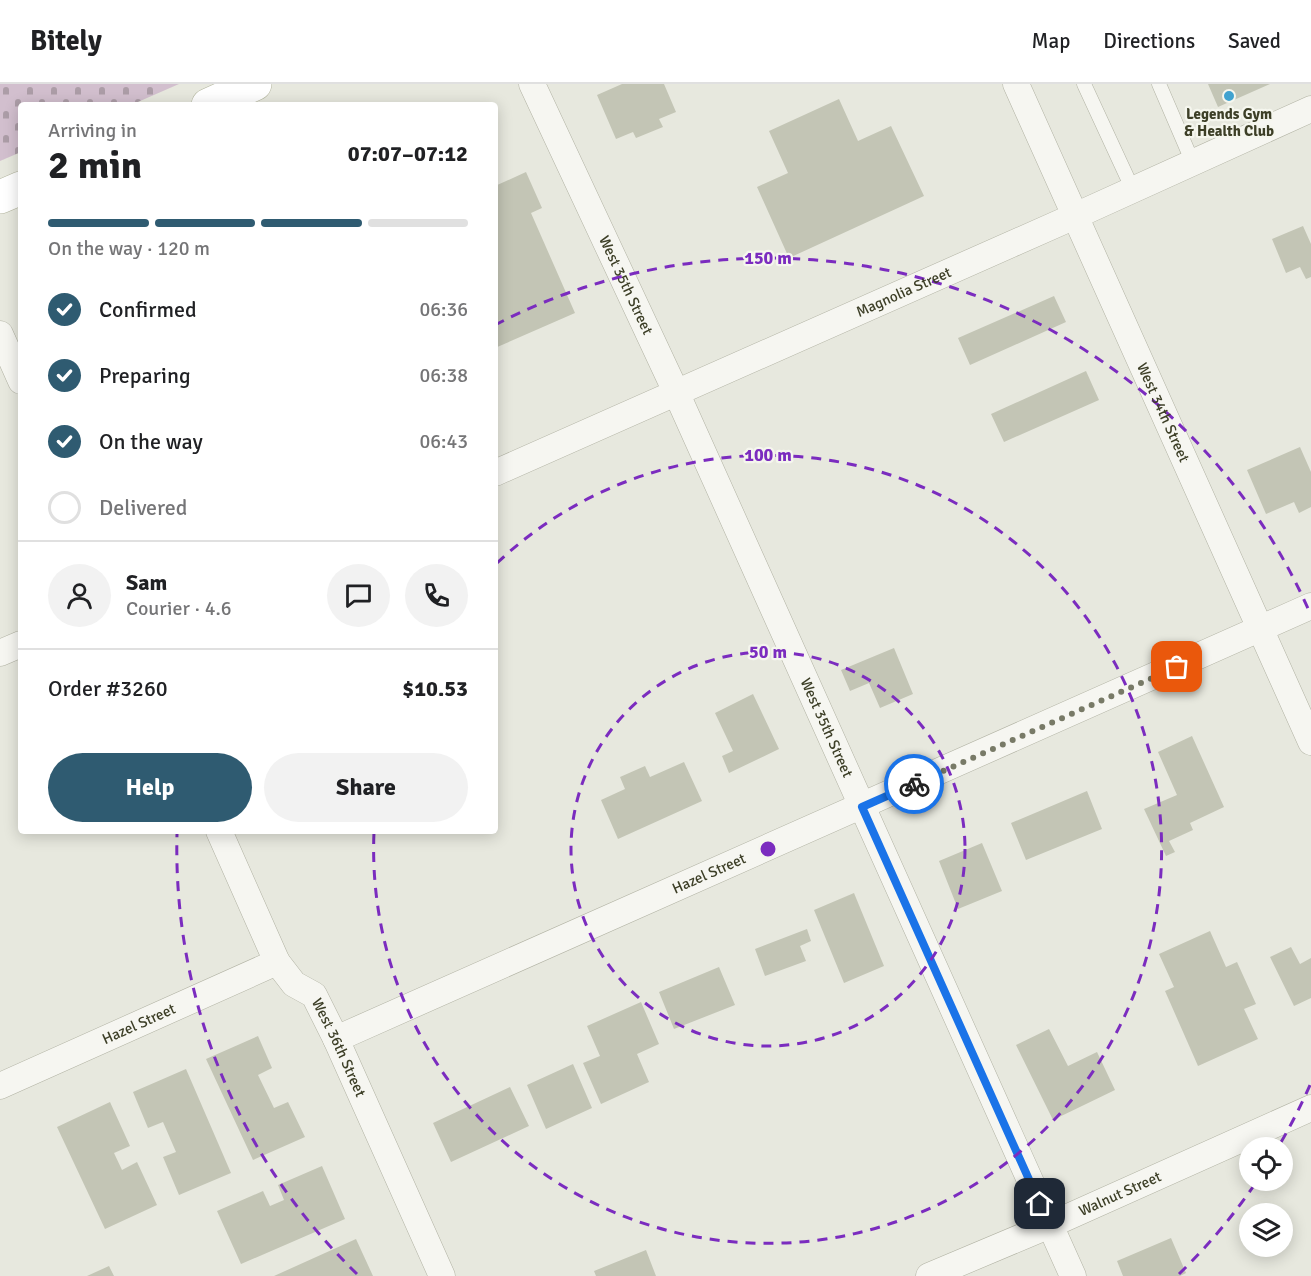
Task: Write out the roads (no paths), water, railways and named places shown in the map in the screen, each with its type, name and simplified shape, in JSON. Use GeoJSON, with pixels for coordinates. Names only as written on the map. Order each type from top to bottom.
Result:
{"type":"FeatureCollection","features":[{"type":"Feature","properties":{"kind":"main road"},"geometry":{"type":"LineString","coordinates":[[215,102],[255,84]]}},
{"type":"Feature","properties":{"kind":"main road"},"geometry":{"type":"LineString","coordinates":[[0,197],[18,189]]}},
{"type":"Feature","properties":{"kind":"street","name":"West 35th Street"},"geometry":{"type":"LineString","coordinates":[[532,84],[676,392],[1073,1276]]}},
{"type":"Feature","properties":{"kind":"street","name":"West 34th Street"},"geometry":{"type":"LineString","coordinates":[[1016,84],[1311,742]]}},
{"type":"Feature","properties":{"kind":"street","name":"Magnolia Street"},"geometry":{"type":"LineString","coordinates":[[498,472],[1311,109]]}},
{"type":"Feature","properties":{"kind":"street"},"geometry":{"type":"LineString","coordinates":[[0,334],[18,374]]}},
{"type":"Feature","properties":{"kind":"street","name":"Hazel Street"},"geometry":{"type":"LineString","coordinates":[[336,1039],[1311,606]]}},
{"type":"Feature","properties":{"kind":"street"},"geometry":{"type":"LineString","coordinates":[[0,653],[18,645]]}},
{"type":"Feature","properties":{"kind":"street","name":"West 36th Street"},"geometry":{"type":"LineString","coordinates":[[220,834],[277,962],[294,984],[314,995],[442,1276]]}},
{"type":"Feature","properties":{"kind":"street","name":"Hazel Street"},"geometry":{"type":"LineString","coordinates":[[0,1086],[277,962]]}},
{"type":"Feature","properties":{"kind":"street","name":"Walnut Street"},"geometry":{"type":"LineString","coordinates":[[929,1276],[1050,1225],[1311,1108]]}},
{"type":"Feature","properties":{"kind":"lane"},"geometry":{"type":"LineString","coordinates":[[1084,84],[1133,190]]}},
{"type":"Feature","properties":{"kind":"lane"},"geometry":{"type":"LineString","coordinates":[[1159,84],[1193,162]]}},
{"type":"Feature","properties":{"kind":"place","name":"Legends Gym & Health Club"},"geometry":{"type":"Point","coordinates":[1229,96]}}]}
